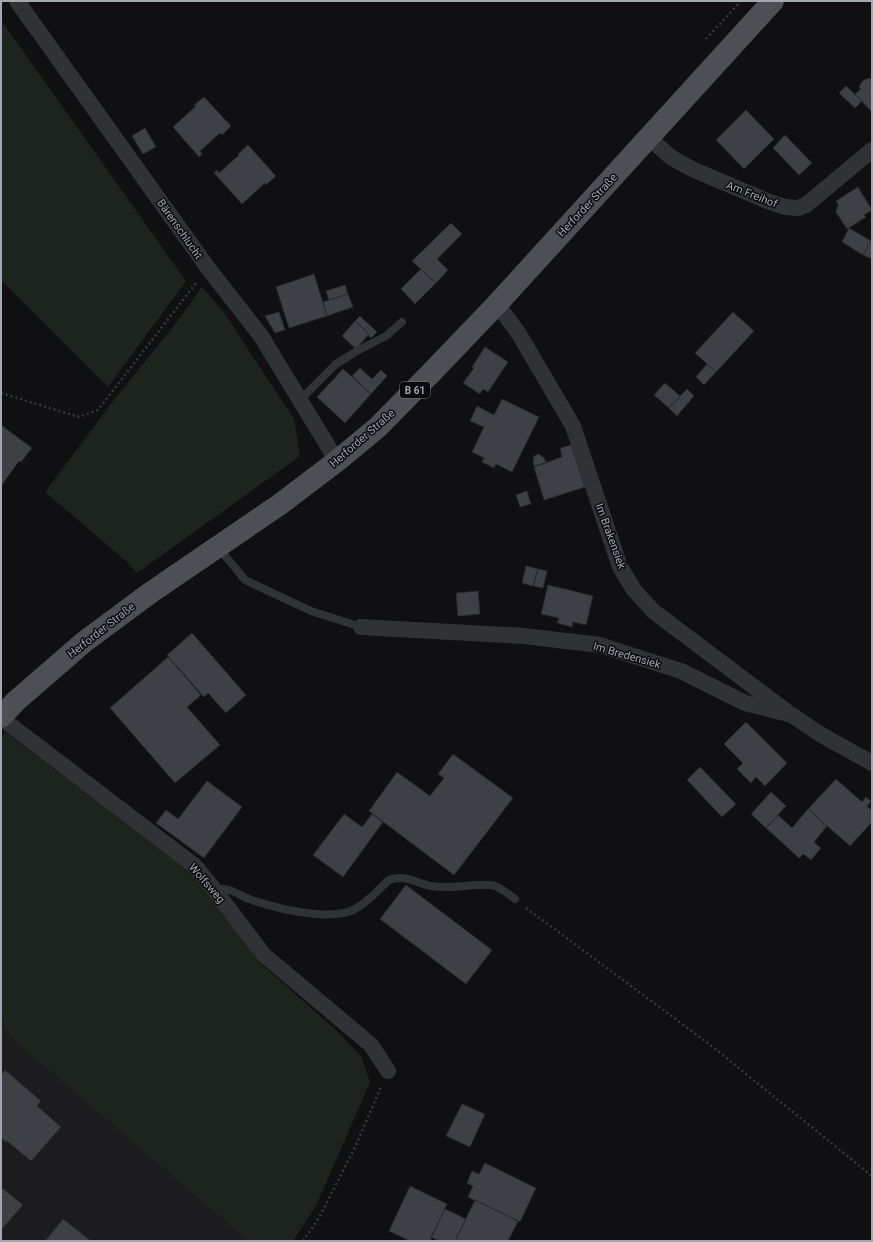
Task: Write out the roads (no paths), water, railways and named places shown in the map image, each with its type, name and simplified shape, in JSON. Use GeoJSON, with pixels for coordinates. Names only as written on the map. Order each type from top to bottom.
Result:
{"type":"FeatureCollection","features":[{"type":"Feature","properties":{"kind":"main road","name":"Herforder Straße"},"geometry":{"type":"LineString","coordinates":[[1,718],[16,701],[84,642],[150,593],[280,505],[378,427],[497,304],[529,267],[649,138],[773,1]]}},
{"type":"Feature","properties":{"kind":"street","name":"Bärenschlucht"},"geometry":{"type":"LineString","coordinates":[[18,1],[208,268],[261,336],[337,461]]}},
{"type":"Feature","properties":{"kind":"street","name":"Am Freihof"},"geometry":{"type":"LineString","coordinates":[[649,138],[672,158],[692,169],[785,208],[798,208],[806,205],[872,150]]}},
{"type":"Feature","properties":{"kind":"street","name":"Im Brakensiek"},"geometry":{"type":"LineString","coordinates":[[497,304],[519,334],[573,426],[620,567],[634,590],[653,611],[792,715]]}},
{"type":"Feature","properties":{"kind":"street","name":"Im Bredensiek"},"geometry":{"type":"LineString","coordinates":[[360,627],[524,636],[600,645],[681,671],[745,703],[792,715],[818,732],[872,763]]}},
{"type":"Feature","properties":{"kind":"street","name":"Wolfsweg"},"geometry":{"type":"LineString","coordinates":[[1,718],[195,866],[264,955],[371,1044],[388,1071]]}},
{"type":"Feature","properties":{"kind":"lane"},"geometry":{"type":"LineString","coordinates":[[300,400],[336,364],[386,336],[402,322]]}},
{"type":"Feature","properties":{"kind":"lane"},"geometry":{"type":"LineString","coordinates":[[218,547],[245,580],[311,611],[360,627]]}},
{"type":"Feature","properties":{"kind":"lane"},"geometry":{"type":"LineString","coordinates":[[213,888],[231,891],[248,899],[280,908],[297,912],[321,914],[337,914],[348,912],[357,908],[390,880],[396,877],[405,877],[430,886],[446,888],[492,885],[501,889],[515,899]]}}]}
